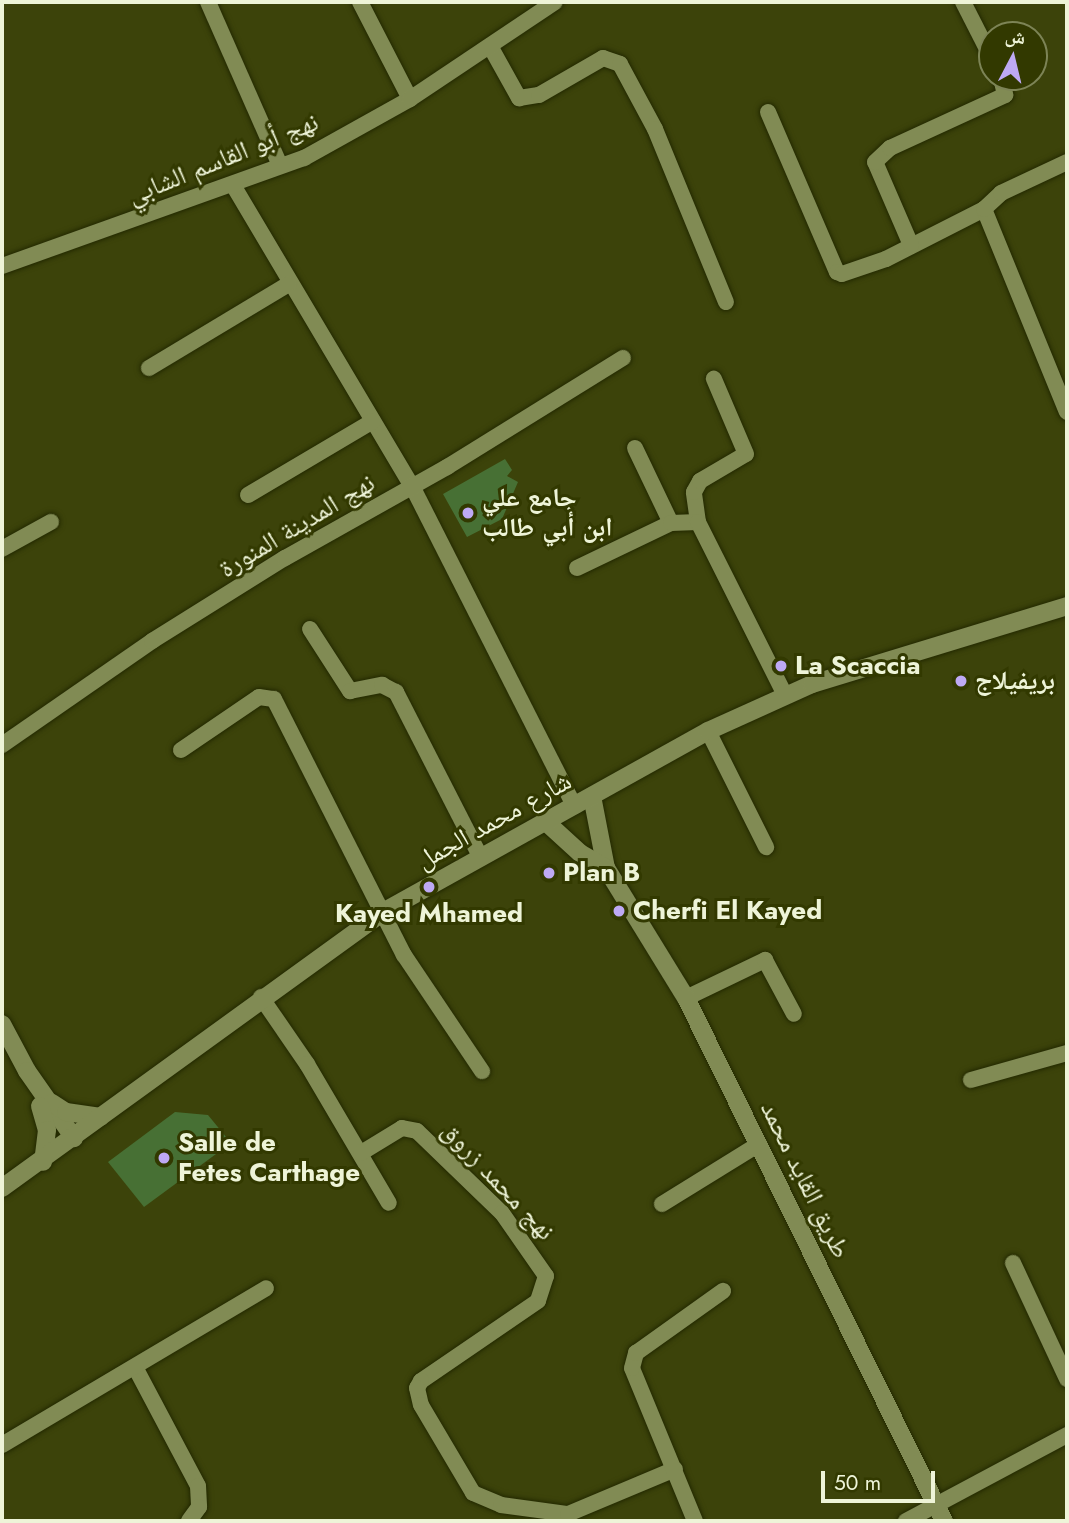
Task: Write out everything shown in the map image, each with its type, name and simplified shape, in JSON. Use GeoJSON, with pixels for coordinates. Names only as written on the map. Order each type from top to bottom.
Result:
{"type":"FeatureCollection","features":[{"type":"Feature","properties":{"kind":"street"},"geometry":{"type":"LineString","coordinates":[[208,2],[280,165]]}},
{"type":"Feature","properties":{"kind":"street"},"geometry":{"type":"LineString","coordinates":[[360,2],[410,99]]}},
{"type":"Feature","properties":{"kind":"street","name":"نهج أبو القاسم الشابي"},"geometry":{"type":"LineString","coordinates":[[2,266],[304,158],[410,99],[555,2]]}},
{"type":"Feature","properties":{"kind":"street"},"geometry":{"type":"LineString","coordinates":[[963,2],[978,31]]}},
{"type":"Feature","properties":{"kind":"street"},"geometry":{"type":"LineString","coordinates":[[491,46],[519,98],[538,95],[603,58],[620,64],[655,128],[726,302]]}},
{"type":"Feature","properties":{"kind":"street"},"geometry":{"type":"LineString","coordinates":[[911,245],[875,162],[890,148],[1005,95],[1004,91]]}},
{"type":"Feature","properties":{"kind":"street"},"geometry":{"type":"LineString","coordinates":[[768,112],[837,272],[849,274],[911,245],[984,209],[1001,193],[1067,162]]}},
{"type":"Feature","properties":{"kind":"street"},"geometry":{"type":"LineString","coordinates":[[233,185],[289,284],[412,486],[574,806]]}},
{"type":"Feature","properties":{"kind":"street"},"geometry":{"type":"LineString","coordinates":[[984,209],[1067,412]]}},
{"type":"Feature","properties":{"kind":"street"},"geometry":{"type":"LineString","coordinates":[[149,368],[289,284]]}},
{"type":"Feature","properties":{"kind":"street","name":"نهج المدينة المنورة"},"geometry":{"type":"LineString","coordinates":[[2,746],[152,641],[325,534],[412,486],[623,358]]}},
{"type":"Feature","properties":{"kind":"street"},"geometry":{"type":"LineString","coordinates":[[714,379],[746,454],[700,481],[694,492],[698,523],[785,695]]}},
{"type":"Feature","properties":{"kind":"street"},"geometry":{"type":"LineString","coordinates":[[248,495],[373,421]]}},
{"type":"Feature","properties":{"kind":"street"},"geometry":{"type":"LineString","coordinates":[[635,448],[671,523]]}},
{"type":"Feature","properties":{"kind":"street"},"geometry":{"type":"LineString","coordinates":[[2,549],[51,522]]}},
{"type":"Feature","properties":{"kind":"street"},"geometry":{"type":"LineString","coordinates":[[577,568],[671,523],[698,523]]}},
{"type":"Feature","properties":{"kind":"street","name":"شارع محمد الجمل"},"geometry":{"type":"LineString","coordinates":[[2,1188],[43,1162],[261,997],[383,912],[708,731],[785,695],[1067,606]]}},
{"type":"Feature","properties":{"kind":"street"},"geometry":{"type":"LineString","coordinates":[[310,629],[350,691],[382,685],[396,692],[481,858]]}},
{"type":"Feature","properties":{"kind":"street"},"geometry":{"type":"LineString","coordinates":[[181,750],[259,697],[274,699],[404,954],[482,1070]]}},
{"type":"Feature","properties":{"kind":"street"},"geometry":{"type":"LineString","coordinates":[[708,731],[766,847]]}},
{"type":"Feature","properties":{"kind":"street","name":"طريق القايد محمد"},"geometry":{"type":"LineString","coordinates":[[592,796],[606,868],[686,998],[944,1521]]}},
{"type":"Feature","properties":{"kind":"street","name":"طريق القايد محمد"},"geometry":{"type":"LineString","coordinates":[[546,822],[580,853],[606,868]]}},
{"type":"Feature","properties":{"kind":"street"},"geometry":{"type":"LineString","coordinates":[[686,998],[765,960],[794,1014]]}},
{"type":"Feature","properties":{"kind":"street"},"geometry":{"type":"LineString","coordinates":[[261,997],[361,1153],[389,1203]]}},
{"type":"Feature","properties":{"kind":"street"},"geometry":{"type":"LineString","coordinates":[[2,1024],[43,1102],[69,1142]]}},
{"type":"Feature","properties":{"kind":"street"},"geometry":{"type":"LineString","coordinates":[[971,1080],[1067,1053]]}},
{"type":"Feature","properties":{"kind":"street"},"geometry":{"type":"LineString","coordinates":[[43,1102],[66,1112],[101,1118]]}},
{"type":"Feature","properties":{"kind":"street"},"geometry":{"type":"LineString","coordinates":[[43,1102],[47,1130],[43,1162]]}},
{"type":"Feature","properties":{"kind":"street","name":"نهج محمد زروق"},"geometry":{"type":"LineString","coordinates":[[361,1153],[402,1128],[417,1131],[502,1213],[546,1276],[538,1301],[421,1381],[417,1388],[421,1405],[466,1484],[484,1500],[501,1505],[568,1514],[675,1469]]}},
{"type":"Feature","properties":{"kind":"street"},"geometry":{"type":"LineString","coordinates":[[662,1203],[759,1144]]}},
{"type":"Feature","properties":{"kind":"street"},"geometry":{"type":"LineString","coordinates":[[1013,1263],[1067,1379]]}},
{"type":"Feature","properties":{"kind":"street"},"geometry":{"type":"LineString","coordinates":[[2,1446],[266,1288]]}},
{"type":"Feature","properties":{"kind":"street"},"geometry":{"type":"LineString","coordinates":[[695,1521],[639,1390],[633,1360],[636,1353],[723,1292]]}},
{"type":"Feature","properties":{"kind":"street"},"geometry":{"type":"LineString","coordinates":[[135,1367],[198,1486],[199,1507],[189,1521]]}},
{"type":"Feature","properties":{"kind":"street"},"geometry":{"type":"LineString","coordinates":[[906,1521],[1067,1436]]}},
{"type":"Feature","properties":{"kind":"building"},"geometry":{"type":"Polygon","coordinates":[[[505,459],[512,470],[507,476],[518,482],[502,519],[467,537],[443,494],[505,459]]]}},
{"type":"Feature","properties":{"kind":"building"},"geometry":{"type":"Polygon","coordinates":[[[175,1112],[208,1115],[231,1143],[144,1207],[108,1162],[175,1112]]]}},
{"type":"Feature","properties":{"kind":"place","name":"جامع علي ابن أبي طالب"},"geometry":{"type":"Point","coordinates":[468,513]}},
{"type":"Feature","properties":{"kind":"place","name":"La Scaccia"},"geometry":{"type":"Point","coordinates":[781,666]}},
{"type":"Feature","properties":{"kind":"place","name":"بريفيلاج"},"geometry":{"type":"Point","coordinates":[961,681]}},
{"type":"Feature","properties":{"kind":"place","name":"Plan B"},"geometry":{"type":"Point","coordinates":[549,873]}},
{"type":"Feature","properties":{"kind":"place","name":"Kayed Mhamed"},"geometry":{"type":"Point","coordinates":[429,887]}},
{"type":"Feature","properties":{"kind":"place","name":"Cherfi El Kayed"},"geometry":{"type":"Point","coordinates":[619,911]}},
{"type":"Feature","properties":{"kind":"place","name":"Salle de Fetes Carthage"},"geometry":{"type":"Point","coordinates":[164,1158]}}]}
